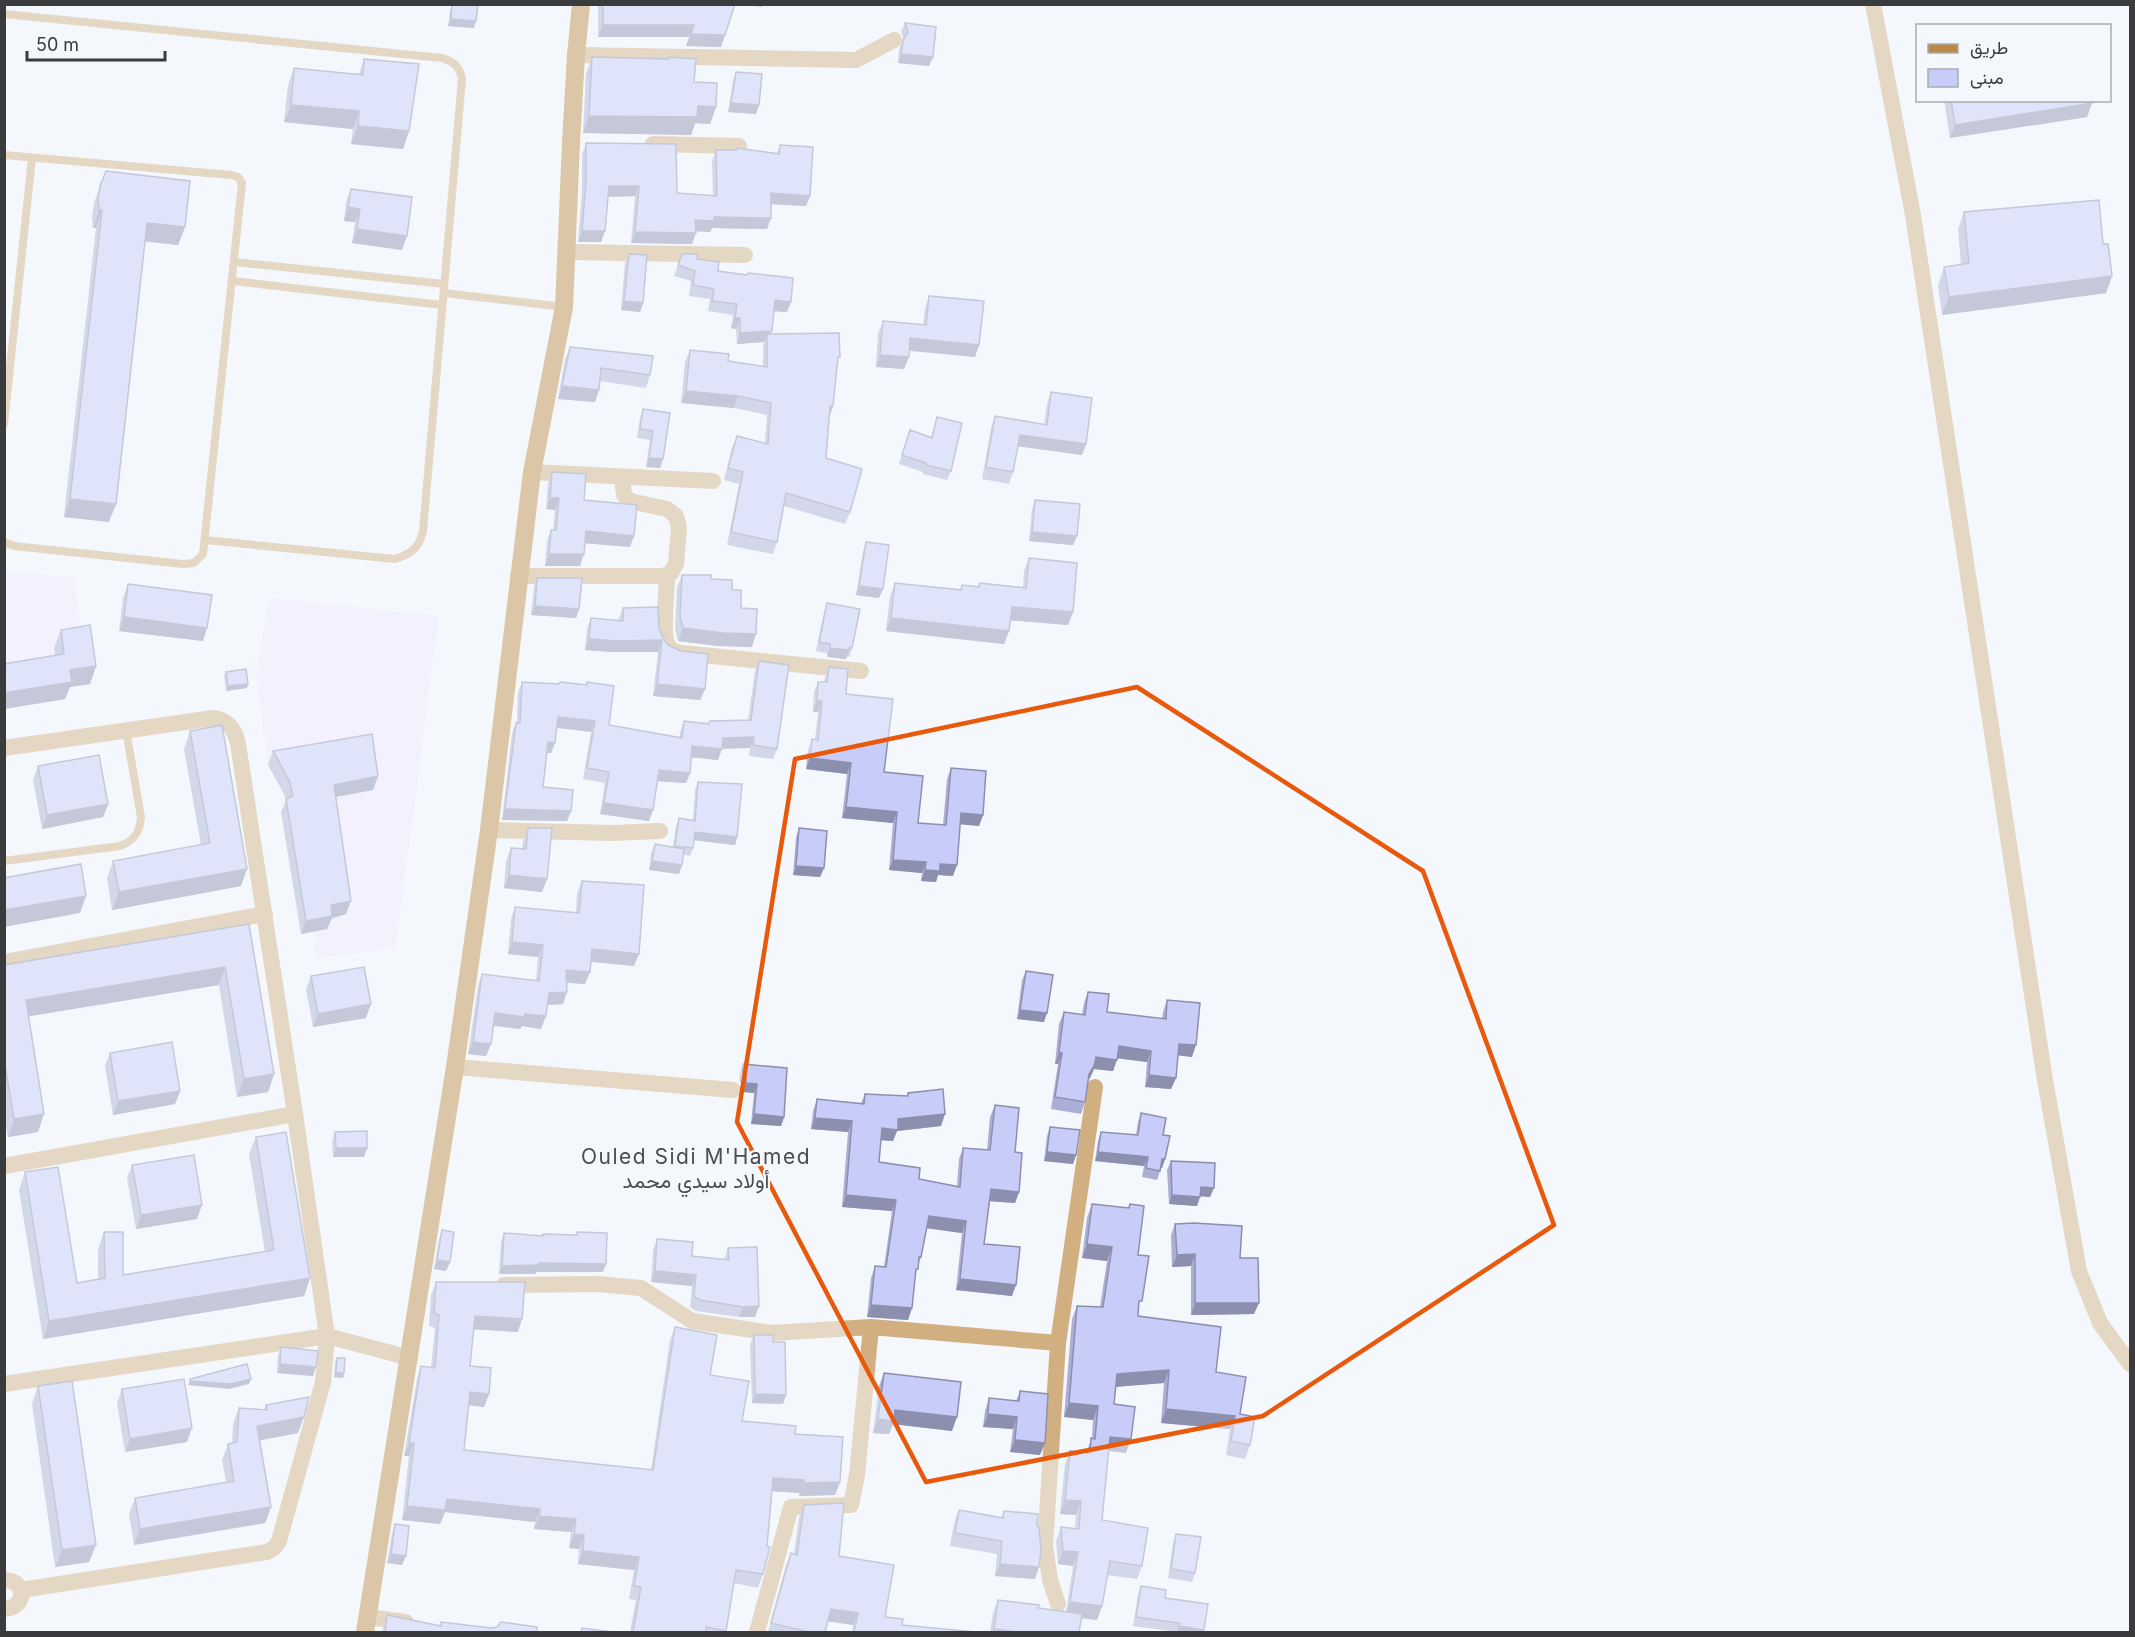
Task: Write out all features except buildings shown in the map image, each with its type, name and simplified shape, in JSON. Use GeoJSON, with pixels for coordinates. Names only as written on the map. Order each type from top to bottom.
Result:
{"type":"FeatureCollection","features":[{"type":"Feature","properties":{"kind":"main road"},"geometry":{"type":"LineString","coordinates":[[366,1625],[410,1358],[426,1285],[489,830],[531,472],[564,307],[576,143],[576,55],[581,4]]}},
{"type":"Feature","properties":{"kind":"street"},"geometry":{"type":"LineString","coordinates":[[1873,4],[1913,215],[2045,1080],[2079,1271],[2100,1323],[2130,1364]]}},
{"type":"Feature","properties":{"kind":"street"},"geometry":{"type":"LineString","coordinates":[[576,55],[856,60],[894,40]]}},
{"type":"Feature","properties":{"kind":"street"},"geometry":{"type":"LineString","coordinates":[[638,144],[740,146]]}},
{"type":"Feature","properties":{"kind":"street"},"geometry":{"type":"LineString","coordinates":[[568,252],[745,255]]}},
{"type":"Feature","properties":{"kind":"street"},"geometry":{"type":"LineString","coordinates":[[531,472],[713,481]]}},
{"type":"Feature","properties":{"kind":"street"},"geometry":{"type":"LineString","coordinates":[[518,576],[667,575],[674,569],[679,528],[676,516],[667,509],[630,501],[624,495],[622,477]]}},
{"type":"Feature","properties":{"kind":"street"},"geometry":{"type":"LineString","coordinates":[[667,575],[665,636],[672,650],[861,671]]}},
{"type":"Feature","properties":{"kind":"street"},"geometry":{"type":"LineString","coordinates":[[4,748],[213,718],[224,721],[232,728],[238,744],[265,914],[327,1336],[322,1382],[279,1541],[274,1548],[267,1552],[21,1590]]}},
{"type":"Feature","properties":{"kind":"street"},"geometry":{"type":"LineString","coordinates":[[489,830],[613,833],[660,831]]}},
{"type":"Feature","properties":{"kind":"street"},"geometry":{"type":"LineString","coordinates":[[4,962],[265,914]]}},
{"type":"Feature","properties":{"kind":"street"},"geometry":{"type":"LineString","coordinates":[[455,1067],[733,1090]]}},
{"type":"Feature","properties":{"kind":"street"},"geometry":{"type":"LineString","coordinates":[[1058,1604],[1050,1580],[1045,1546],[1058,1343],[1095,1087]]}},
{"type":"Feature","properties":{"kind":"street"},"geometry":{"type":"LineString","coordinates":[[4,1166],[296,1114]]}},
{"type":"Feature","properties":{"kind":"street"},"geometry":{"type":"LineString","coordinates":[[491,1285],[598,1284],[641,1288],[693,1321],[771,1333],[871,1327],[1058,1343]]}},
{"type":"Feature","properties":{"kind":"street"},"geometry":{"type":"LineString","coordinates":[[757,1632],[790,1507],[851,1505],[857,1475],[871,1327]]}},
{"type":"Feature","properties":{"kind":"street"},"geometry":{"type":"LineString","coordinates":[[4,1384],[327,1336],[410,1358]]}},
{"type":"Feature","properties":{"kind":"street"},"geometry":{"type":"LineString","coordinates":[[4,1580],[14,1582],[21,1590],[18,1604],[14,1608],[4,1609]]}},
{"type":"Feature","properties":{"kind":"street"},"geometry":{"type":"LineString","coordinates":[[366,1625],[422,1624]]}},
{"type":"Feature","properties":{"kind":"lane"},"geometry":{"type":"LineString","coordinates":[[4,14],[442,58],[454,61],[460,68],[462,79],[423,531],[420,543],[409,554],[395,559],[206,540]]}},
{"type":"Feature","properties":{"kind":"lane"},"geometry":{"type":"LineString","coordinates":[[4,155],[238,177],[242,183],[206,540],[202,554],[194,563],[183,564],[15,546],[4,542]]}},
{"type":"Feature","properties":{"kind":"lane"},"geometry":{"type":"LineString","coordinates":[[4,424],[32,158]]}},
{"type":"Feature","properties":{"kind":"lane"},"geometry":{"type":"LineString","coordinates":[[234,262],[564,307]]}},
{"type":"Feature","properties":{"kind":"lane"},"geometry":{"type":"LineString","coordinates":[[233,281],[442,305]]}},
{"type":"Feature","properties":{"kind":"lane"},"geometry":{"type":"LineString","coordinates":[[4,861],[120,846],[134,838],[138,832],[141,817],[126,730]]}},
{"type":"Feature","properties":{"kind":"highlighted area"},"geometry":{"type":"Polygon","coordinates":[[[1137,687],[1423,871],[1554,1225],[1263,1416],[926,1482],[737,1122],[795,759],[1137,687]]]}},
{"type":"Feature","properties":{"kind":"shaded area"},"geometry":{"type":"Polygon","coordinates":[[[5,571],[74,578],[90,684],[72,687],[71,680],[65,699],[5,709],[5,571]]]}},
{"type":"Feature","properties":{"kind":"shaded area"},"geometry":{"type":"Polygon","coordinates":[[[269,598],[439,616],[396,947],[316,959],[313,945],[317,943],[314,932],[301,934],[281,812],[288,810],[284,794],[268,765],[256,675],[269,598]]]}},
{"type":"Feature","properties":{"kind":"district","name":"Ouled Sidi M'Hamed أولاد سيدي محمد"},"geometry":{"type":"Point","coordinates":[696,1168]}}]}
